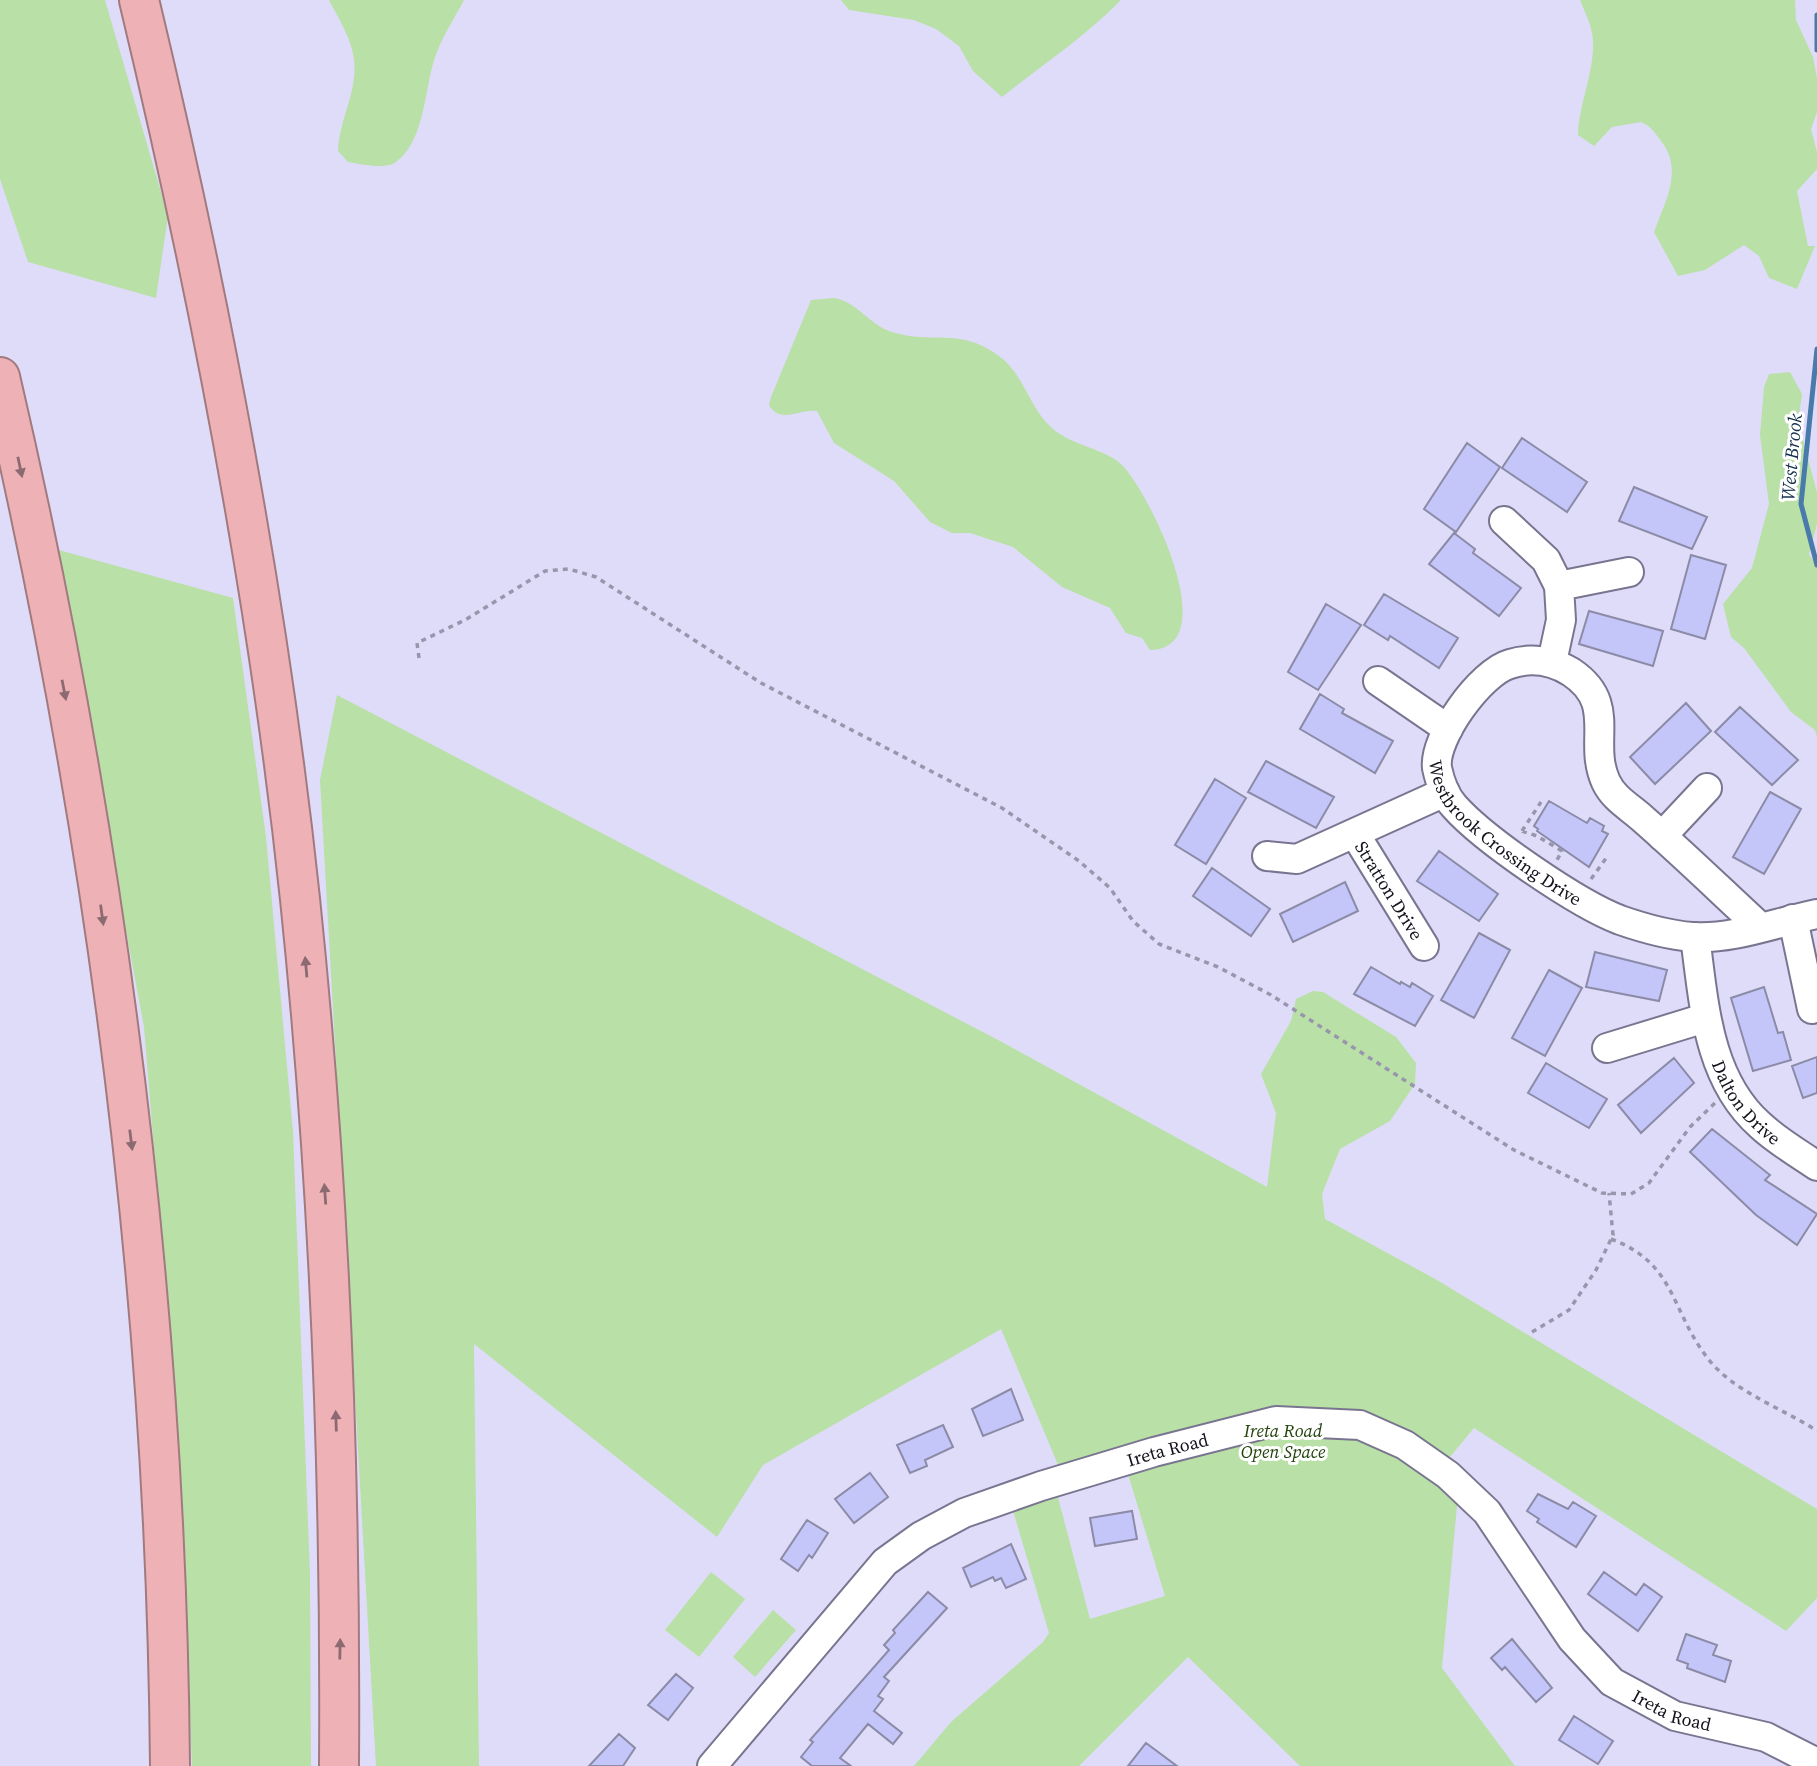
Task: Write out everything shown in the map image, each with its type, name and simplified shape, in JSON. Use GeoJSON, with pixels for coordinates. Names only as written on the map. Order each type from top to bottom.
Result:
{"type":"FeatureCollection","features":[{"type":"Feature","properties":{"kind":"highway"},"geometry":{"type":"LineString","coordinates":[[139,0],[191,219],[228,420],[279,730],[300,897],[319,1107],[334,1343],[341,1587],[339,1766]]}},
{"type":"Feature","properties":{"kind":"highway"},"geometry":{"type":"LineString","coordinates":[[0,377],[76,753],[120,1037],[142,1235],[162,1474],[169,1620],[170,1766]]}},
{"type":"Feature","properties":{"kind":"highway"},"geometry":{"type":"LineString","coordinates":[[340,1706],[346,1766]]}},
{"type":"Feature","properties":{"kind":"street"},"geometry":{"type":"LineString","coordinates":[[1504,521],[1546,560],[1559,586],[1561,620],[1552,662],[1589,687],[1598,703],[1599,755],[1611,791],[1760,927]]}},
{"type":"Feature","properties":{"kind":"street"},"geometry":{"type":"LineString","coordinates":[[1559,586],[1629,572]]}},
{"type":"Feature","properties":{"kind":"street","name":"Westbrook Crossing Drive"},"geometry":{"type":"LineString","coordinates":[[1552,662],[1522,661],[1496,671],[1463,706],[1448,729],[1437,766],[1445,792],[1470,822],[1588,904],[1649,929],[1695,937],[1805,917]]}},
{"type":"Feature","properties":{"kind":"street"},"geometry":{"type":"LineString","coordinates":[[1378,681],[1448,729]]}},
{"type":"Feature","properties":{"kind":"street"},"geometry":{"type":"LineString","coordinates":[[1662,836],[1707,788]]}},
{"type":"Feature","properties":{"kind":"street","name":"Stratton Drive"},"geometry":{"type":"LineString","coordinates":[[1267,856],[1297,859],[1445,792]]}},
{"type":"Feature","properties":{"kind":"street","name":"Stratton Drive"},"geometry":{"type":"LineString","coordinates":[[1354,834],[1424,946]]}},
{"type":"Feature","properties":{"kind":"street"},"geometry":{"type":"LineString","coordinates":[[1805,917],[1812,1009]]}},
{"type":"Feature","properties":{"kind":"street","name":"Dalton Drive"},"geometry":{"type":"LineString","coordinates":[[1695,937],[1705,1018],[1713,1049],[1733,1090],[1759,1125],[1817,1166]]}},
{"type":"Feature","properties":{"kind":"street"},"geometry":{"type":"LineString","coordinates":[[1608,1048],[1705,1018]]}},
{"type":"Feature","properties":{"kind":"street","name":"Ireta Road"},"geometry":{"type":"LineString","coordinates":[[712,1766],[885,1562],[921,1536],[964,1513],[1041,1486],[1153,1452],[1276,1421],[1360,1425],[1405,1445],[1448,1475],[1487,1512],[1572,1639],[1612,1682],[1675,1716],[1766,1737],[1817,1763]]}},
{"type":"Feature","properties":{"kind":"path"},"geometry":{"type":"LineString","coordinates":[[419,657],[417,643],[465,620],[545,571],[569,569],[596,577],[761,683],[1002,808],[1079,862],[1110,888],[1133,921],[1159,944],[1218,967],[1272,995],[1514,1150],[1602,1193],[1631,1194],[1649,1183],[1690,1127],[1733,1090]]}},
{"type":"Feature","properties":{"kind":"path"},"geometry":{"type":"LineString","coordinates":[[1516,842],[1541,802]]}},
{"type":"Feature","properties":{"kind":"path"},"geometry":{"type":"LineString","coordinates":[[1522,831],[1537,836],[1562,852]]}},
{"type":"Feature","properties":{"kind":"path"},"geometry":{"type":"LineString","coordinates":[[1588,882],[1607,858]]}},
{"type":"Feature","properties":{"kind":"path"},"geometry":{"type":"LineString","coordinates":[[1532,1332],[1569,1310],[1596,1270],[1611,1239],[1609,1193]]}},
{"type":"Feature","properties":{"kind":"path"},"geometry":{"type":"LineString","coordinates":[[1611,1239],[1635,1248],[1655,1265],[1706,1356],[1732,1382],[1817,1431]]}},
{"type":"Feature","properties":{"kind":"green space"},"geometry":{"type":"Polygon","coordinates":[[[0,0],[105,0],[168,216],[156,298],[28,262],[0,179],[0,0]]]}},
{"type":"Feature","properties":{"kind":"green space"},"geometry":{"type":"Polygon","coordinates":[[[329,0],[464,0],[437,52],[414,139],[396,162],[386,166],[348,162],[338,151],[355,72],[348,37],[329,0]]]}},
{"type":"Feature","properties":{"kind":"green space"},"geometry":{"type":"Polygon","coordinates":[[[841,0],[1121,0],[1078,39],[1002,97],[973,71],[959,46],[936,29],[914,20],[849,10],[841,0]]]}},
{"type":"Feature","properties":{"kind":"green space"},"geometry":{"type":"Polygon","coordinates":[[[1580,0],[1795,0],[1796,20],[1813,57],[1817,78],[1817,112],[1811,129],[1817,152],[1817,169],[1797,191],[1808,246],[1815,246],[1797,289],[1769,278],[1759,256],[1744,245],[1705,270],[1678,276],[1654,232],[1667,198],[1672,175],[1668,152],[1661,141],[1641,122],[1612,127],[1594,146],[1578,135],[1593,54],[1593,36],[1580,0]]]}},
{"type":"Feature","properties":{"kind":"green space"},"geometry":{"type":"Polygon","coordinates":[[[834,298],[850,304],[892,332],[906,336],[971,341],[985,347],[1008,363],[1044,420],[1052,428],[1122,465],[1148,505],[1175,567],[1182,598],[1181,624],[1172,643],[1150,650],[1142,638],[1126,633],[1110,608],[1062,587],[1013,547],[970,533],[952,533],[930,522],[894,481],[834,443],[817,411],[785,415],[774,411],[769,405],[771,397],[811,300],[834,298]]]}},
{"type":"Feature","properties":{"kind":"green space"},"geometry":{"type":"Polygon","coordinates":[[[1790,372],[1802,394],[1798,422],[1817,492],[1817,524],[1809,554],[1817,566],[1817,737],[1815,730],[1791,712],[1744,648],[1731,637],[1723,604],[1752,568],[1769,504],[1760,435],[1764,387],[1769,374],[1790,372]]]}},
{"type":"Feature","properties":{"kind":"green space"},"geometry":{"type":"Polygon","coordinates":[[[55,549],[233,598],[266,837],[293,1132],[310,1575],[311,1766],[192,1766],[179,1456],[144,1027],[55,549]]]}},
{"type":"Feature","properties":{"kind":"green space","name":"Ireta Road Open Space"},"geometry":{"type":"Polygon","coordinates":[[[337,695],[1000,1041],[1267,1187],[1276,1113],[1261,1074],[1291,1021],[1296,999],[1313,991],[1323,992],[1396,1037],[1416,1063],[1415,1084],[1390,1121],[1340,1149],[1322,1194],[1325,1219],[1437,1280],[1817,1509],[1817,1598],[1786,1631],[1474,1428],[1440,1469],[1459,1484],[1442,1668],[1515,1766],[1300,1766],[1188,1657],[1079,1766],[914,1766],[951,1722],[1043,1642],[1049,1633],[1009,1497],[1054,1482],[1090,1619],[1165,1596],[1124,1461],[1064,1479],[1001,1329],[763,1465],[717,1537],[474,1344],[479,1766],[376,1766],[320,780],[337,695]]]}},
{"type":"Feature","properties":{"kind":"green space"},"geometry":{"type":"Polygon","coordinates":[[[711,1572],[745,1599],[699,1657],[665,1630],[711,1572]]]}},
{"type":"Feature","properties":{"kind":"green space"},"geometry":{"type":"Polygon","coordinates":[[[773,1610],[796,1630],[755,1677],[733,1657],[773,1610]]]}},
{"type":"Feature","properties":{"kind":"building"},"geometry":{"type":"Polygon","coordinates":[[[1522,438],[1587,482],[1567,512],[1502,468],[1522,438]]]}},
{"type":"Feature","properties":{"kind":"building"},"geometry":{"type":"Polygon","coordinates":[[[1467,443],[1500,467],[1456,532],[1424,509],[1467,443]]]}},
{"type":"Feature","properties":{"kind":"building"},"geometry":{"type":"Polygon","coordinates":[[[1634,487],[1707,517],[1692,549],[1619,521],[1634,487]]]}},
{"type":"Feature","properties":{"kind":"building"},"geometry":{"type":"Polygon","coordinates":[[[1454,533],[1475,549],[1473,553],[1521,588],[1499,616],[1429,564],[1454,533]]]}},
{"type":"Feature","properties":{"kind":"building"},"geometry":{"type":"Polygon","coordinates":[[[1691,555],[1726,565],[1705,639],[1671,629],[1691,555]]]}},
{"type":"Feature","properties":{"kind":"building"},"geometry":{"type":"Polygon","coordinates":[[[1384,594],[1458,638],[1439,668],[1390,636],[1388,640],[1364,625],[1384,594]]]}},
{"type":"Feature","properties":{"kind":"building"},"geometry":{"type":"Polygon","coordinates":[[[1326,604],[1361,625],[1318,690],[1288,672],[1326,604]]]}},
{"type":"Feature","properties":{"kind":"building"},"geometry":{"type":"Polygon","coordinates":[[[1589,611],[1663,631],[1653,666],[1579,644],[1589,611]]]}},
{"type":"Feature","properties":{"kind":"building"},"geometry":{"type":"Polygon","coordinates":[[[1320,694],[1344,709],[1342,713],[1393,741],[1375,773],[1300,729],[1320,694]]]}},
{"type":"Feature","properties":{"kind":"building"},"geometry":{"type":"Polygon","coordinates":[[[1686,703],[1711,731],[1655,784],[1630,757],[1686,703]]]}},
{"type":"Feature","properties":{"kind":"building"},"geometry":{"type":"Polygon","coordinates":[[[1740,707],[1798,760],[1772,785],[1715,732],[1740,707]]]}},
{"type":"Feature","properties":{"kind":"building"},"geometry":{"type":"Polygon","coordinates":[[[1266,761],[1334,797],[1316,828],[1248,792],[1266,761]]]}},
{"type":"Feature","properties":{"kind":"building"},"geometry":{"type":"Polygon","coordinates":[[[1215,779],[1246,798],[1206,864],[1175,845],[1215,779]]]}},
{"type":"Feature","properties":{"kind":"building"},"geometry":{"type":"Polygon","coordinates":[[[1770,792],[1801,809],[1764,874],[1733,857],[1770,792]]]}},
{"type":"Feature","properties":{"kind":"building"},"geometry":{"type":"Polygon","coordinates":[[[1549,801],[1587,823],[1590,818],[1604,826],[1602,831],[1608,834],[1589,867],[1537,831],[1534,826],[1549,801]]]}},
{"type":"Feature","properties":{"kind":"building"},"geometry":{"type":"Polygon","coordinates":[[[1439,851],[1498,894],[1479,921],[1417,881],[1439,851]]]}},
{"type":"Feature","properties":{"kind":"building"},"geometry":{"type":"Polygon","coordinates":[[[1212,868],[1270,909],[1251,936],[1193,896],[1212,868]]]}},
{"type":"Feature","properties":{"kind":"building"},"geometry":{"type":"Polygon","coordinates":[[[1345,882],[1358,911],[1293,942],[1280,914],[1345,882]]]}},
{"type":"Feature","properties":{"kind":"building"},"geometry":{"type":"Polygon","coordinates":[[[1479,933],[1510,950],[1474,1018],[1441,1000],[1479,933]]]}},
{"type":"Feature","properties":{"kind":"building"},"geometry":{"type":"Polygon","coordinates":[[[1595,952],[1667,970],[1659,1001],[1586,987],[1595,952]]]}},
{"type":"Feature","properties":{"kind":"building"},"geometry":{"type":"Polygon","coordinates":[[[1371,967],[1400,984],[1401,982],[1410,987],[1412,983],[1433,996],[1415,1026],[1354,994],[1371,967]]]}},
{"type":"Feature","properties":{"kind":"building"},"geometry":{"type":"Polygon","coordinates":[[[1549,970],[1582,988],[1545,1056],[1512,1038],[1549,970]]]}},
{"type":"Feature","properties":{"kind":"building"},"geometry":{"type":"Polygon","coordinates":[[[1764,987],[1778,1033],[1783,1032],[1791,1060],[1753,1071],[1731,998],[1764,987]]]}},
{"type":"Feature","properties":{"kind":"building"},"geometry":{"type":"Polygon","coordinates":[[[1817,1057],[1817,1093],[1803,1098],[1792,1066],[1817,1057]]]}},
{"type":"Feature","properties":{"kind":"building"},"geometry":{"type":"Polygon","coordinates":[[[1674,1058],[1694,1083],[1641,1133],[1618,1105],[1674,1058]]]}},
{"type":"Feature","properties":{"kind":"building"},"geometry":{"type":"Polygon","coordinates":[[[1546,1063],[1607,1099],[1589,1128],[1528,1093],[1546,1063]]]}},
{"type":"Feature","properties":{"kind":"building"},"geometry":{"type":"Polygon","coordinates":[[[1712,1129],[1770,1175],[1765,1180],[1817,1214],[1797,1245],[1756,1215],[1690,1152],[1712,1129]]]}},
{"type":"Feature","properties":{"kind":"building"},"geometry":{"type":"Polygon","coordinates":[[[1011,1389],[1023,1420],[983,1436],[972,1409],[1011,1389]]]}},
{"type":"Feature","properties":{"kind":"building"},"geometry":{"type":"Polygon","coordinates":[[[943,1425],[953,1447],[925,1460],[927,1466],[910,1473],[897,1445],[943,1425]]]}},
{"type":"Feature","properties":{"kind":"building"},"geometry":{"type":"Polygon","coordinates":[[[870,1473],[888,1497],[854,1523],[835,1499],[870,1473]]]}},
{"type":"Feature","properties":{"kind":"building"},"geometry":{"type":"Polygon","coordinates":[[[1538,1494],[1568,1509],[1573,1502],[1596,1516],[1576,1547],[1537,1522],[1539,1519],[1527,1511],[1538,1494]]]}},
{"type":"Feature","properties":{"kind":"building"},"geometry":{"type":"Polygon","coordinates":[[[1132,1511],[1137,1539],[1095,1546],[1090,1518],[1132,1511]]]}},
{"type":"Feature","properties":{"kind":"building"},"geometry":{"type":"Polygon","coordinates":[[[807,1520],[828,1533],[812,1558],[809,1555],[798,1571],[781,1559],[807,1520]]]}},
{"type":"Feature","properties":{"kind":"building"},"geometry":{"type":"Polygon","coordinates":[[[1011,1544],[1026,1579],[1006,1588],[1001,1578],[995,1581],[993,1577],[971,1587],[963,1568],[1011,1544]]]}},
{"type":"Feature","properties":{"kind":"building"},"geometry":{"type":"Polygon","coordinates":[[[1604,1572],[1636,1595],[1644,1584],[1662,1597],[1638,1631],[1588,1594],[1604,1572]]]}},
{"type":"Feature","properties":{"kind":"building"},"geometry":{"type":"Polygon","coordinates":[[[928,1592],[947,1608],[884,1677],[889,1681],[878,1696],[883,1699],[874,1711],[902,1733],[893,1744],[868,1724],[840,1758],[851,1766],[812,1766],[801,1757],[813,1742],[810,1740],[889,1650],[884,1645],[895,1633],[893,1630],[928,1592]]]}},
{"type":"Feature","properties":{"kind":"building"},"geometry":{"type":"Polygon","coordinates":[[[1686,1634],[1717,1645],[1713,1655],[1731,1661],[1725,1682],[1687,1668],[1688,1664],[1677,1660],[1686,1634]]]}},
{"type":"Feature","properties":{"kind":"building"},"geometry":{"type":"Polygon","coordinates":[[[1512,1639],[1552,1688],[1536,1702],[1505,1667],[1502,1670],[1491,1658],[1512,1639]]]}},
{"type":"Feature","properties":{"kind":"building"},"geometry":{"type":"Polygon","coordinates":[[[676,1674],[693,1688],[668,1720],[648,1705],[676,1674]]]}},
{"type":"Feature","properties":{"kind":"building"},"geometry":{"type":"Polygon","coordinates":[[[1574,1716],[1613,1741],[1598,1764],[1559,1740],[1574,1716]]]}},
{"type":"Feature","properties":{"kind":"building"},"geometry":{"type":"Polygon","coordinates":[[[619,1734],[635,1748],[623,1766],[589,1766],[619,1734]]]}},
{"type":"Feature","properties":{"kind":"building"},"geometry":{"type":"Polygon","coordinates":[[[1146,1743],[1177,1766],[1128,1766],[1146,1743]]]}},
{"type":"Feature","properties":{"kind":"waterway","name":"West Brook"},"geometry":{"type":"LineString","coordinates":[[1817,15],[1817,50]]}},
{"type":"Feature","properties":{"kind":"waterway","name":"West Brook"},"geometry":{"type":"LineString","coordinates":[[1817,349],[1801,504],[1817,565]]}}]}
